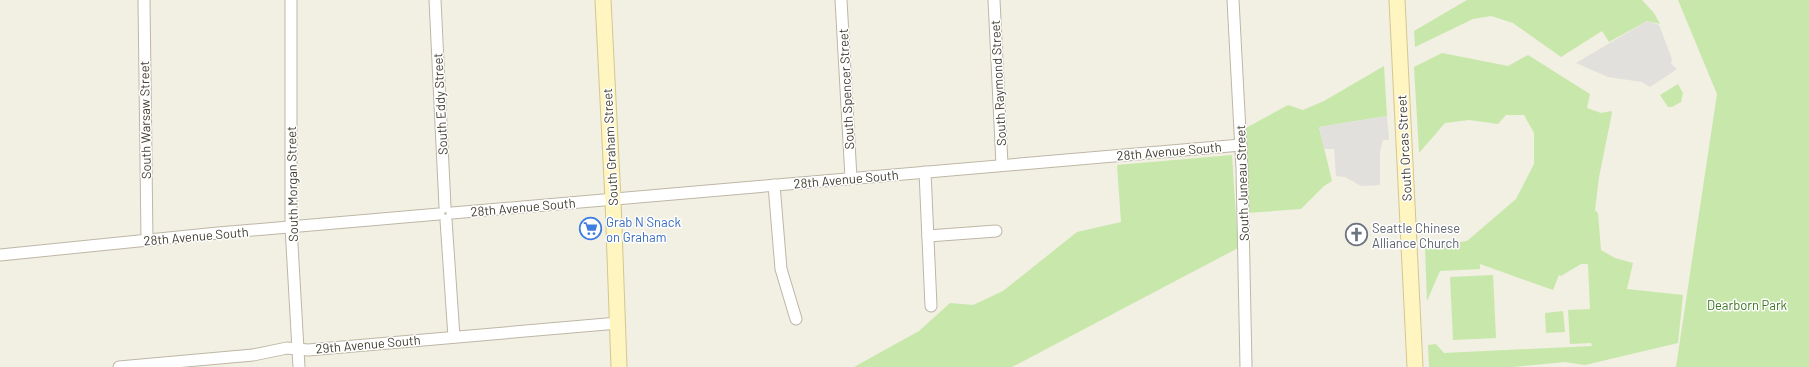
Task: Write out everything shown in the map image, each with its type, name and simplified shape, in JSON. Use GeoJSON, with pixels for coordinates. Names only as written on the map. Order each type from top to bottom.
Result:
{"type":"FeatureCollection","features":[{"type":"Feature","properties":{"kind":"street","name":"South Warsaw Street"},"geometry":{"type":"LineString","coordinates":[[144,0],[147,240]]}},
{"type":"Feature","properties":{"kind":"street","name":"South Morgan Street"},"geometry":{"type":"LineString","coordinates":[[291,0],[291,227],[299,367]]}},
{"type":"Feature","properties":{"kind":"street","name":"South Eddy Street"},"geometry":{"type":"LineString","coordinates":[[435,0],[454,336]]}},
{"type":"Feature","properties":{"kind":"street","name":"South Graham Street"},"geometry":{"type":"LineString","coordinates":[[603,0],[613,200],[619,367]]}},
{"type":"Feature","properties":{"kind":"street","name":"South Spencer Street"},"geometry":{"type":"LineString","coordinates":[[841,0],[850,178]]}},
{"type":"Feature","properties":{"kind":"street","name":"South Raymond Street"},"geometry":{"type":"LineString","coordinates":[[994,0],[1002,165]]}},
{"type":"Feature","properties":{"kind":"street","name":"South Juneau Street"},"geometry":{"type":"LineString","coordinates":[[1233,0],[1241,145],[1246,367]]}},
{"type":"Feature","properties":{"kind":"street","name":"South Orcas Street"},"geometry":{"type":"LineString","coordinates":[[1398,0],[1415,367]]}},
{"type":"Feature","properties":{"kind":"street","name":"28th Avenue South"},"geometry":{"type":"LineString","coordinates":[[0,255],[291,227],[1241,145]]}},
{"type":"Feature","properties":{"kind":"street"},"geometry":{"type":"LineString","coordinates":[[925,172],[931,306]]}},
{"type":"Feature","properties":{"kind":"street"},"geometry":{"type":"LineString","coordinates":[[774,185],[780,269],[796,320]]}},
{"type":"Feature","properties":{"kind":"street"},"geometry":{"type":"LineString","coordinates":[[928,236],[996,231]]}},
{"type":"Feature","properties":{"kind":"street","name":"29th Avenue South"},"geometry":{"type":"LineString","coordinates":[[119,367],[253,355],[287,348],[308,350],[454,336],[618,323]]}},
{"type":"Feature","properties":{"kind":"green space"},"geometry":{"type":"Polygon","coordinates":[[[1467,0],[1642,0],[1654,13],[1660,24],[1647,21],[1609,42],[1602,31],[1561,57],[1513,23],[1491,16],[1473,19],[1415,47],[1414,31],[1467,0]]]}},
{"type":"Feature","properties":{"kind":"green space","name":"Dearborn Park"},"geometry":{"type":"Polygon","coordinates":[[[1678,0],[1809,0],[1809,367],[1676,367],[1717,94],[1678,0]]]}},
{"type":"Feature","properties":{"kind":"green space"},"geometry":{"type":"Polygon","coordinates":[[[1442,53],[1508,66],[1528,55],[1590,94],[1587,108],[1601,113],[1611,111],[1612,113],[1599,177],[1595,210],[1598,213],[1601,250],[1615,258],[1633,263],[1627,289],[1683,295],[1678,343],[1585,365],[1565,362],[1513,367],[1429,367],[1428,345],[1436,344],[1444,353],[1592,346],[1591,343],[1570,344],[1568,310],[1590,309],[1588,264],[1581,264],[1561,276],[1559,275],[1553,290],[1480,264],[1480,269],[1440,271],[1427,301],[1425,247],[1467,241],[1516,199],[1534,164],[1534,133],[1524,115],[1506,115],[1498,124],[1469,120],[1445,123],[1419,153],[1414,67],[1442,53]]]}},
{"type":"Feature","properties":{"kind":"green space"},"geometry":{"type":"Polygon","coordinates":[[[1384,66],[1387,116],[1319,127],[1332,181],[1324,186],[1301,209],[1247,213],[1244,129],[1288,105],[1303,110],[1324,101],[1384,66]]]}},
{"type":"Feature","properties":{"kind":"green space"},"geometry":{"type":"Polygon","coordinates":[[[1678,84],[1683,93],[1681,102],[1672,107],[1668,107],[1660,95],[1678,84]]]}},
{"type":"Feature","properties":{"kind":"green space"},"geometry":{"type":"Polygon","coordinates":[[[1232,155],[1238,248],[1012,367],[854,367],[919,331],[950,303],[973,305],[1003,291],[1077,232],[1121,222],[1117,165],[1232,155]]]}},
{"type":"Feature","properties":{"kind":"green space"},"geometry":{"type":"Polygon","coordinates":[[[1493,275],[1496,338],[1453,340],[1450,277],[1493,275]]]}},
{"type":"Feature","properties":{"kind":"green space"},"geometry":{"type":"Polygon","coordinates":[[[1563,311],[1565,332],[1546,333],[1545,313],[1563,311]]]}},
{"type":"Feature","properties":{"kind":"shaded area"},"geometry":{"type":"Polygon","coordinates":[[[1647,21],[1659,25],[1672,59],[1671,64],[1677,69],[1650,87],[1642,82],[1608,77],[1576,63],[1647,21]]]}},
{"type":"Feature","properties":{"kind":"shaded area"},"geometry":{"type":"Polygon","coordinates":[[[1387,116],[1389,140],[1383,140],[1380,151],[1380,185],[1361,186],[1345,177],[1336,176],[1334,149],[1324,149],[1319,127],[1387,116]]]}},
{"type":"Feature","properties":{"kind":"place","name":"Grab N Snack on Graham"},"geometry":{"type":"Point","coordinates":[590,229]}},
{"type":"Feature","properties":{"kind":"place","name":"Seattle Chinese Alliance Church"},"geometry":{"type":"Point","coordinates":[1357,235]}}]}
